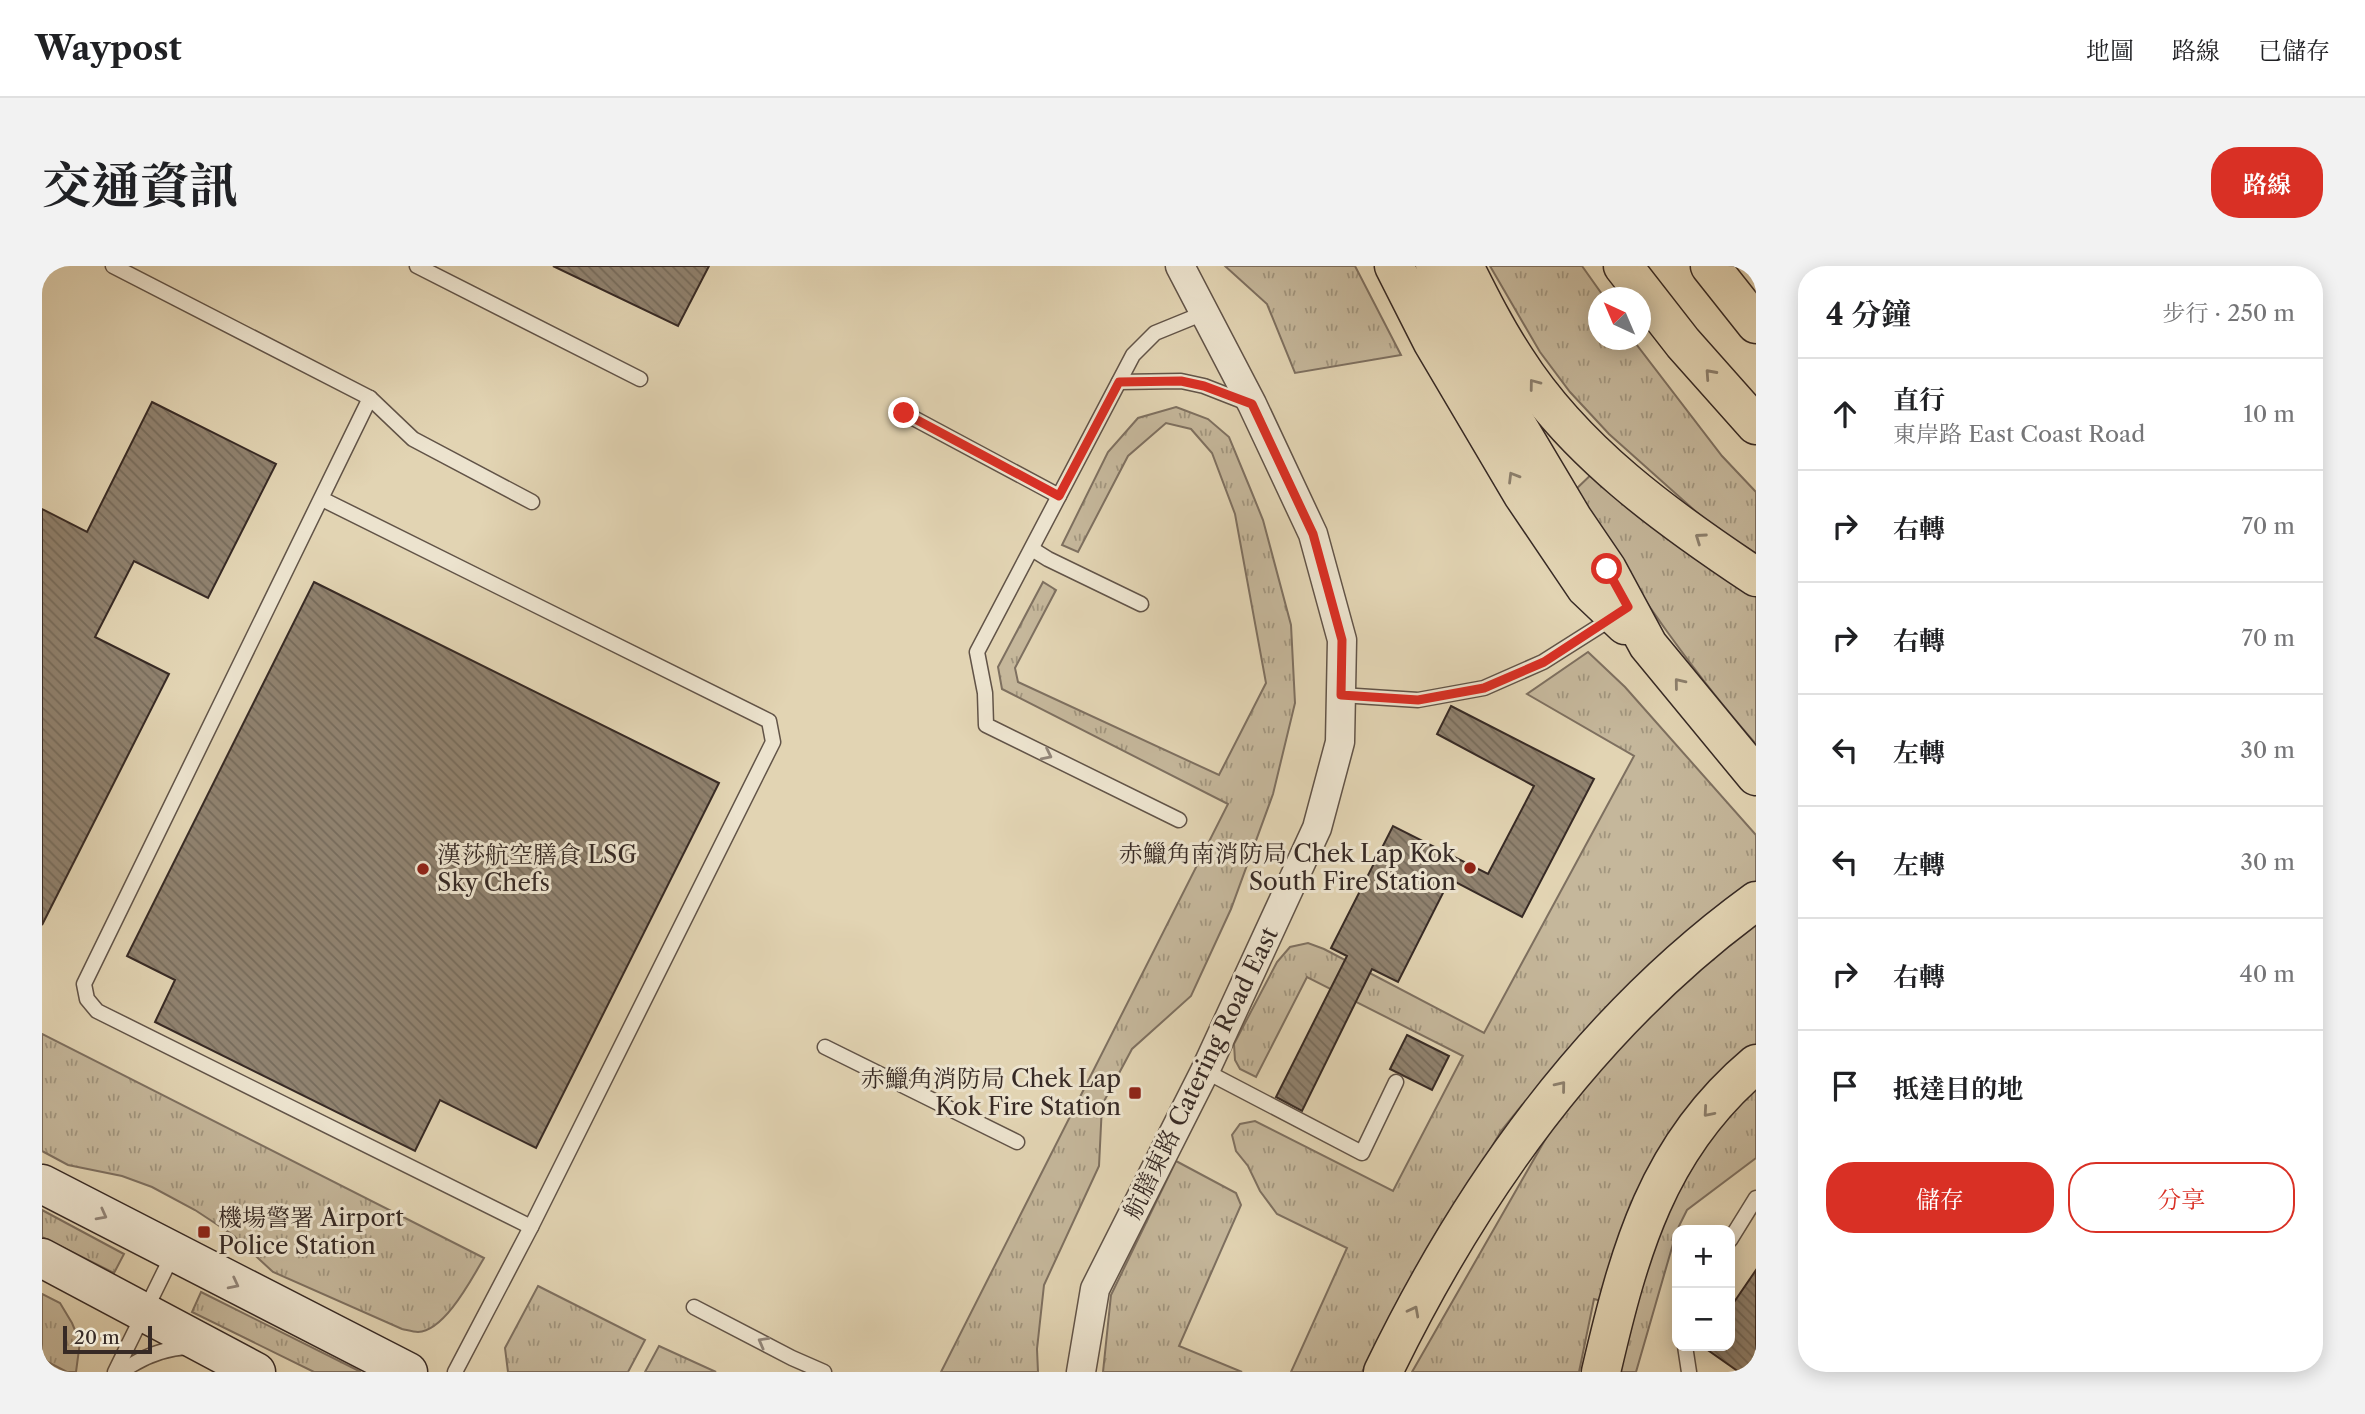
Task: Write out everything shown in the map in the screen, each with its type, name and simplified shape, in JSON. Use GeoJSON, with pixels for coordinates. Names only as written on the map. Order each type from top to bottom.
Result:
{"type":"FeatureCollection","features":[{"type":"Feature","properties":{"kind":"main road"},"geometry":{"type":"LineString","coordinates":[[1394,266],[1432,341],[1524,495],[1586,589],[1621,611],[1756,776]]}},
{"type":"Feature","properties":{"kind":"main road"},"geometry":{"type":"LineString","coordinates":[[1435,266],[1479,363],[1573,519],[1607,569],[1621,611]]}},
{"type":"Feature","properties":{"kind":"main road"},"geometry":{"type":"LineString","coordinates":[[1464,266],[1516,360],[1564,421],[1654,504],[1756,576]]}},
{"type":"Feature","properties":{"kind":"main road"},"geometry":{"type":"LineString","coordinates":[[1623,266],[1683,343],[1756,425]]}},
{"type":"Feature","properties":{"kind":"main road"},"geometry":{"type":"LineString","coordinates":[[1710,266],[1756,324]]}},
{"type":"Feature","properties":{"kind":"main road"},"geometry":{"type":"LineString","coordinates":[[1383,1372],[1418,1303],[1476,1203],[1544,1107],[1577,1067],[1651,988],[1744,909]]}},
{"type":"Feature","properties":{"kind":"main road"},"geometry":{"type":"LineString","coordinates":[[1601,1372],[1632,1251],[1662,1180],[1697,1125],[1721,1097],[1756,1064]]}},
{"type":"Feature","properties":{"kind":"street","name":"航膳東路 Catering Road East"},"geometry":{"type":"LineString","coordinates":[[1081,1372],[1096,1289],[1205,1071],[1317,828],[1340,742],[1342,640],[1313,534],[1252,404],[1180,266]]}},
{"type":"Feature","properties":{"kind":"street"},"geometry":{"type":"LineString","coordinates":[[42,1184],[408,1372]]}},
{"type":"Feature","properties":{"kind":"street"},"geometry":{"type":"LineString","coordinates":[[42,1258],[256,1372]]}},
{"type":"Feature","properties":{"kind":"lane"},"geometry":{"type":"LineString","coordinates":[[113,266],[370,398],[413,439],[532,502]]}},
{"type":"Feature","properties":{"kind":"lane"},"geometry":{"type":"LineString","coordinates":[[416,266],[640,379]]}},
{"type":"Feature","properties":{"kind":"lane"},"geometry":{"type":"LineString","coordinates":[[1179,820],[986,725],[985,693],[977,652],[1133,355],[1155,334],[1204,313]]}},
{"type":"Feature","properties":{"kind":"lane"},"geometry":{"type":"LineString","coordinates":[[1119,382],[1181,381],[1204,386],[1252,404]]}},
{"type":"Feature","properties":{"kind":"lane"},"geometry":{"type":"LineString","coordinates":[[370,398],[84,984],[87,999],[97,1011],[531,1227]]}},
{"type":"Feature","properties":{"kind":"lane"},"geometry":{"type":"LineString","coordinates":[[904,413],[1059,496]]}},
{"type":"Feature","properties":{"kind":"lane"},"geometry":{"type":"LineString","coordinates":[[322,499],[769,721],[773,743],[531,1227],[455,1372]]}},
{"type":"Feature","properties":{"kind":"lane"},"geometry":{"type":"LineString","coordinates":[[1032,549],[1141,604]]}},
{"type":"Feature","properties":{"kind":"lane"},"geometry":{"type":"LineString","coordinates":[[1341,695],[1418,700],[1484,688],[1544,662],[1621,611]]}},
{"type":"Feature","properties":{"kind":"lane"},"geometry":{"type":"LineString","coordinates":[[825,1046],[1017,1142]]}},
{"type":"Feature","properties":{"kind":"lane"},"geometry":{"type":"LineString","coordinates":[[1205,1071],[1362,1153],[1396,1082]]}},
{"type":"Feature","properties":{"kind":"lane"},"geometry":{"type":"LineString","coordinates":[[1735,1232],[1756,1198]]}},
{"type":"Feature","properties":{"kind":"lane"},"geometry":{"type":"LineString","coordinates":[[115,1372],[173,1253]]}},
{"type":"Feature","properties":{"kind":"lane"},"geometry":{"type":"LineString","coordinates":[[694,1307],[824,1372]]}},
{"type":"Feature","properties":{"kind":"lane"},"geometry":{"type":"LineString","coordinates":[[121,1372],[136,1361],[168,1348],[191,1347],[221,1354]]}},
{"type":"Feature","properties":{"kind":"lane"},"geometry":{"type":"LineString","coordinates":[[1686,1351],[1689,1372]]}},
{"type":"Feature","properties":{"kind":"lane"},"geometry":{"type":"LineString","coordinates":[[785,1372],[792,1358]]}},
{"type":"Feature","properties":{"kind":"green space"},"geometry":{"type":"Polygon","coordinates":[[[1225,266],[1355,266],[1401,355],[1295,373],[1267,304],[1225,266]]]}},
{"type":"Feature","properties":{"kind":"green space"},"geometry":{"type":"Polygon","coordinates":[[[1490,266],[1582,266],[1597,287],[1588,287],[1588,350],[1641,350],[1722,456],[1756,492],[1756,554],[1712,526],[1609,434],[1570,392],[1540,352],[1490,266]]]}},
{"type":"Feature","properties":{"kind":"green space"},"geometry":{"type":"Polygon","coordinates":[[[1176,407],[1208,419],[1229,437],[1263,520],[1291,625],[1295,703],[1273,794],[1231,909],[1191,996],[1132,1049],[1102,1105],[1099,1166],[1044,1285],[1037,1349],[1038,1372],[941,1372],[1228,804],[1002,689],[998,667],[1043,582],[1056,590],[1015,668],[1018,682],[1219,775],[1266,683],[1235,514],[1212,453],[1191,429],[1166,423],[1128,456],[1078,552],[1062,545],[1108,452],[1138,418],[1176,407]]]}},
{"type":"Feature","properties":{"kind":"green space"},"geometry":{"type":"Polygon","coordinates":[[[1599,467],[1756,588],[1756,744],[1683,653],[1572,493],[1599,467]]]}},
{"type":"Feature","properties":{"kind":"green space"},"geometry":{"type":"Polygon","coordinates":[[[1588,652],[1625,687],[1756,835],[1756,1158],[1687,1210],[1680,1225],[1672,1225],[1672,1247],[1636,1372],[1618,1372],[1636,1310],[1594,1299],[1579,1372],[1412,1372],[1553,1126],[1522,1105],[1501,1131],[1362,1372],[1291,1372],[1347,1248],[1277,1214],[1236,1151],[1232,1135],[1240,1124],[1255,1121],[1393,1191],[1463,1056],[1307,977],[1256,1077],[1240,1069],[1235,1060],[1234,1044],[1277,962],[1290,947],[1308,943],[1484,1033],[1634,756],[1527,694],[1588,652]]]}},
{"type":"Feature","properties":{"kind":"green space"},"geometry":{"type":"Polygon","coordinates":[[[42,1034],[484,1258],[448,1313],[438,1323],[418,1332],[402,1329],[273,1272],[233,1235],[195,1210],[152,1187],[122,1176],[68,1165],[42,1151],[42,1034]]]}},
{"type":"Feature","properties":{"kind":"green space"},"geometry":{"type":"Polygon","coordinates":[[[1176,1161],[1236,1193],[1241,1205],[1179,1346],[1242,1372],[1103,1372],[1111,1295],[1176,1161]]]}},
{"type":"Feature","properties":{"kind":"green space"},"geometry":{"type":"Polygon","coordinates":[[[42,1210],[124,1254],[114,1273],[42,1237],[42,1210]]]}},
{"type":"Feature","properties":{"kind":"green space"},"geometry":{"type":"Polygon","coordinates":[[[538,1286],[645,1340],[628,1372],[508,1372],[505,1348],[538,1286]]]}},
{"type":"Feature","properties":{"kind":"green space"},"geometry":{"type":"Polygon","coordinates":[[[201,1292],[361,1372],[314,1372],[192,1312],[201,1292]]]}},
{"type":"Feature","properties":{"kind":"green space"},"geometry":{"type":"Polygon","coordinates":[[[42,1294],[60,1303],[72,1323],[80,1342],[76,1372],[67,1372],[42,1359],[42,1294]]]}},
{"type":"Feature","properties":{"kind":"green space"},"geometry":{"type":"Polygon","coordinates":[[[659,1346],[716,1372],[645,1372],[659,1346]]]}},
{"type":"Feature","properties":{"kind":"building"},"geometry":{"type":"Polygon","coordinates":[[[553,266],[709,266],[678,326],[553,266]]]}},
{"type":"Feature","properties":{"kind":"building"},"geometry":{"type":"Polygon","coordinates":[[[152,402],[276,464],[208,598],[134,561],[95,637],[169,674],[42,925],[42,509],[87,532],[152,402]]]}},
{"type":"Feature","properties":{"kind":"building","name":"漢莎航空膳食 LSG Sky Chefs"},"geometry":{"type":"Polygon","coordinates":[[[314,582],[719,783],[536,1148],[440,1100],[415,1151],[155,1022],[175,980],[127,956],[314,582]]]}},
{"type":"Feature","properties":{"kind":"building"},"geometry":{"type":"Polygon","coordinates":[[[1451,706],[1594,779],[1522,917],[1450,879],[1398,982],[1372,969],[1302,1111],[1276,1097],[1347,956],[1331,948],[1393,826],[1488,874],[1534,786],[1437,734],[1451,706]]]}},
{"type":"Feature","properties":{"kind":"building"},"geometry":{"type":"Polygon","coordinates":[[[1407,1035],[1449,1056],[1432,1090],[1390,1069],[1407,1035]]]}},
{"type":"Feature","properties":{"kind":"building"},"geometry":{"type":"Polygon","coordinates":[[[1756,1270],[1756,1372],[1739,1372],[1709,1351],[1735,1351],[1735,1301],[1756,1270]]]}},
{"type":"Feature","properties":{"kind":"place","name":"赤鱲角南消防局 Chek Lap Kok South Fire Station"},"geometry":{"type":"Point","coordinates":[1470,868]}},
{"type":"Feature","properties":{"kind":"place","name":"漢莎航空膳食 LSG Sky Chefs"},"geometry":{"type":"Point","coordinates":[423,869]}},
{"type":"Feature","properties":{"kind":"place","name":"赤鱲角消防局 Chek Lap Kok Fire Station"},"geometry":{"type":"Point","coordinates":[1135,1093]}},
{"type":"Feature","properties":{"kind":"place","name":"機場警署 Airport Police Station"},"geometry":{"type":"Point","coordinates":[204,1232]}},
{"type":"Feature","properties":{"kind":"route"},"geometry":{"type":"LineString","coordinates":[[904,413],[1059,496],[1119,382],[1181,381],[1204,386],[1252,404],[1313,534],[1342,640],[1341,695],[1418,700],[1484,688],[1544,662],[1628,607],[1607,569]]}}]}
